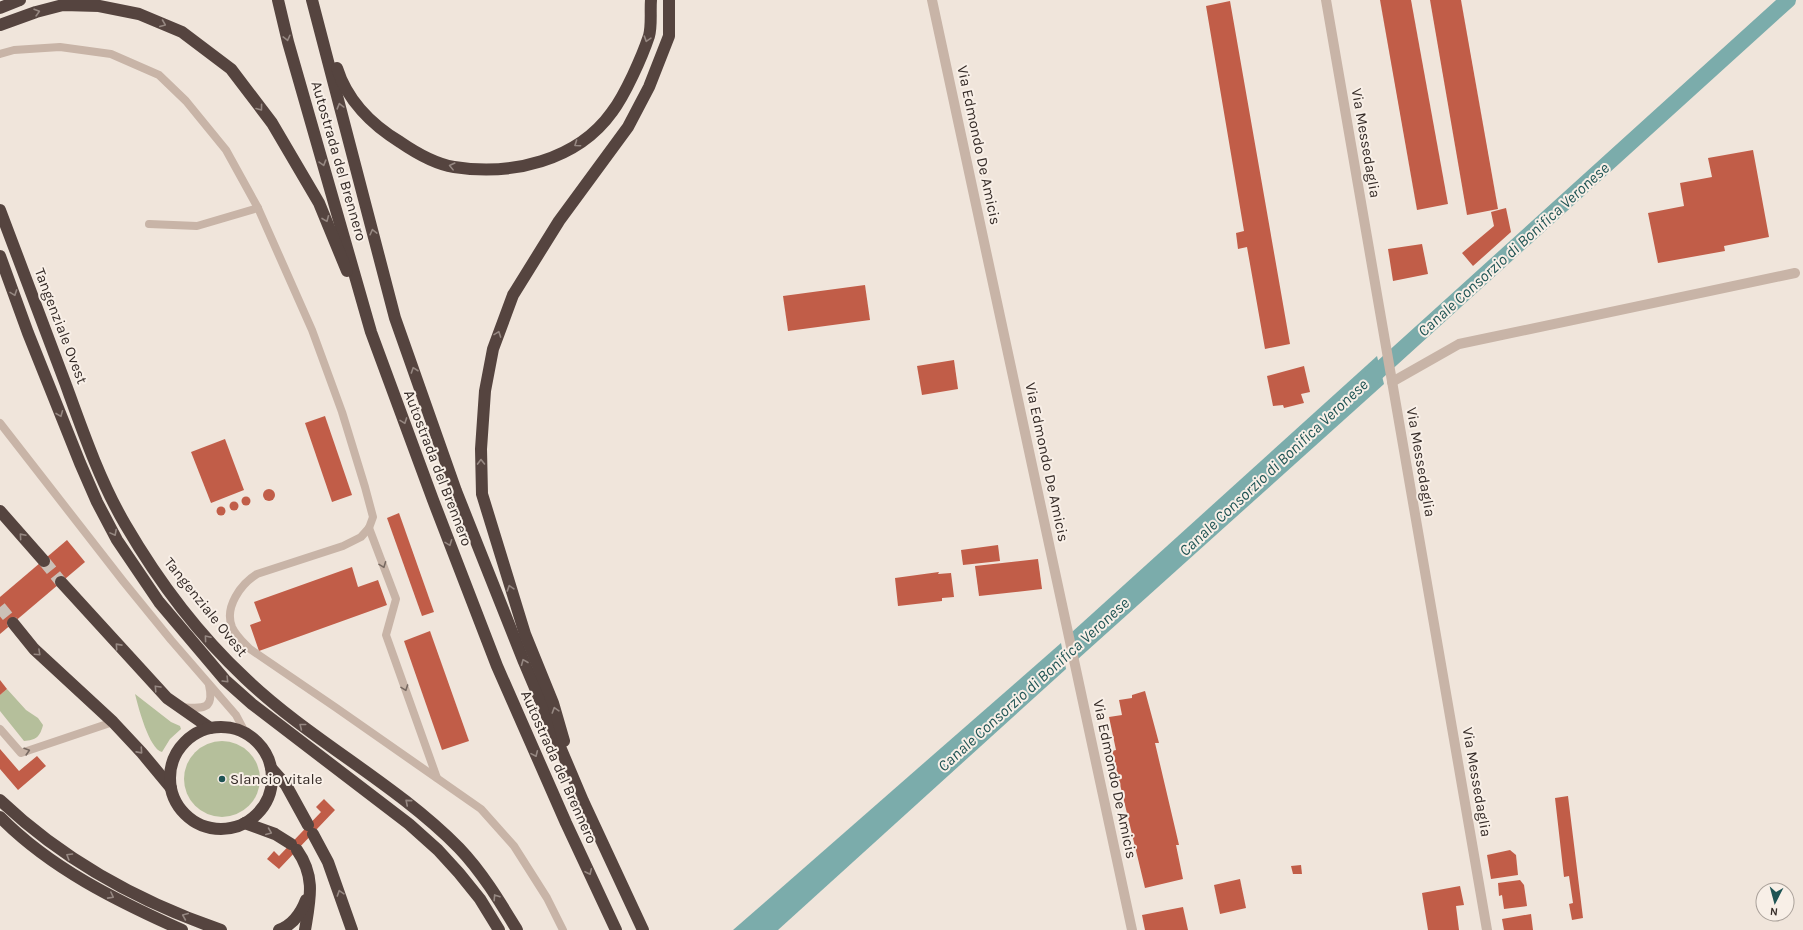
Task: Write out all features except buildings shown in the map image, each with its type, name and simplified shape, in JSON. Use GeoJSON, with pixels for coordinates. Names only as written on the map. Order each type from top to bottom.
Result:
{"type":"FeatureCollection","features":[{"type":"Feature","properties":{"kind":"highway"},"geometry":{"type":"LineString","coordinates":[[0,8],[20,0]]}},
{"type":"Feature","properties":{"kind":"highway","name":"Autostrada del Brennero"},"geometry":{"type":"LineString","coordinates":[[278,0],[288,42],[371,332],[432,500],[497,666],[566,823],[616,930]]}},
{"type":"Feature","properties":{"kind":"highway","name":"Autostrada del Brennero"},"geometry":{"type":"LineString","coordinates":[[312,0],[395,318],[456,490],[521,654],[582,801],[643,930]]}},
{"type":"Feature","properties":{"kind":"highway"},"geometry":{"type":"LineString","coordinates":[[316,0],[340,78],[359,109],[383,132],[420,155],[453,167],[484,170],[513,169],[565,153],[591,135],[612,113],[629,84],[649,35],[651,0]]}},
{"type":"Feature","properties":{"kind":"highway"},"geometry":{"type":"LineString","coordinates":[[582,801],[553,703],[525,634],[482,494],[481,449],[485,391],[493,348],[513,295],[559,221],[628,127],[649,87],[669,36],[669,0]]}},
{"type":"Feature","properties":{"kind":"highway"},"geometry":{"type":"LineString","coordinates":[[0,25],[36,12],[63,5],[99,6],[139,14],[182,32],[231,69],[272,123],[319,203],[371,332]]}},
{"type":"Feature","properties":{"kind":"highway","name":"Tangenziale Ovest"},"geometry":{"type":"LineString","coordinates":[[0,210],[82,427],[107,486],[124,522],[161,579],[212,643],[249,682],[275,705],[317,738],[403,798],[461,850],[486,882],[516,930]]}},
{"type":"Feature","properties":{"kind":"highway"},"geometry":{"type":"LineString","coordinates":[[0,256],[31,340],[97,502],[117,540],[159,602],[225,680],[252,704],[409,824],[438,850],[480,899],[498,930]]}},
{"type":"Feature","properties":{"kind":"highway"},"geometry":{"type":"LineString","coordinates":[[0,511],[44,561]]}},
{"type":"Feature","properties":{"kind":"highway"},"geometry":{"type":"LineString","coordinates":[[61,582],[167,698],[210,728]]}},
{"type":"Feature","properties":{"kind":"highway"},"geometry":{"type":"LineString","coordinates":[[13,623],[34,649],[113,722],[142,753],[171,788],[180,808],[196,823],[209,828],[232,828],[245,823],[255,816],[264,806],[270,794],[272,781],[271,768],[267,756],[259,744],[246,734],[237,730],[223,727],[210,728],[189,738],[181,746],[171,767],[171,788]]}},
{"type":"Feature","properties":{"kind":"highway"},"geometry":{"type":"LineString","coordinates":[[271,768],[286,785],[328,862],[352,930]]}},
{"type":"Feature","properties":{"kind":"highway"},"geometry":{"type":"LineString","coordinates":[[0,800],[62,852],[79,862],[141,896],[221,930]]}},
{"type":"Feature","properties":{"kind":"highway"},"geometry":{"type":"LineString","coordinates":[[0,817],[35,847],[98,890],[182,930]]}},
{"type":"Feature","properties":{"kind":"highway"},"geometry":{"type":"LineString","coordinates":[[245,823],[275,834],[294,847],[306,862],[310,876],[311,890],[305,930]]}},
{"type":"Feature","properties":{"kind":"highway"},"geometry":{"type":"LineString","coordinates":[[279,930],[294,920],[302,910],[311,890]]}},
{"type":"Feature","properties":{"kind":"street","name":"Via Edmondo De Amicis"},"geometry":{"type":"LineString","coordinates":[[932,0],[1132,930]]}},
{"type":"Feature","properties":{"kind":"street","name":"Via Messedaglia"},"geometry":{"type":"LineString","coordinates":[[1326,0],[1487,930]]}},
{"type":"Feature","properties":{"kind":"street"},"geometry":{"type":"LineString","coordinates":[[1392,382],[1458,344],[1795,273]]}},
{"type":"Feature","properties":{"kind":"lane"},"geometry":{"type":"LineString","coordinates":[[0,54],[14,50],[60,47],[111,54],[159,75],[186,101],[226,150],[258,208],[312,330],[342,412],[373,517],[370,528],[361,537],[343,546],[256,574],[246,580],[234,601],[231,613],[232,625],[238,636],[250,649],[481,810],[514,846],[547,898],[563,930]]}},
{"type":"Feature","properties":{"kind":"lane"},"geometry":{"type":"LineString","coordinates":[[149,224],[196,226],[258,208]]}},
{"type":"Feature","properties":{"kind":"lane"},"geometry":{"type":"LineString","coordinates":[[0,423],[128,587],[236,715],[246,734]]}},
{"type":"Feature","properties":{"kind":"lane"},"geometry":{"type":"LineString","coordinates":[[370,528],[396,599],[386,635],[437,778]]}},
{"type":"Feature","properties":{"kind":"lane"},"geometry":{"type":"LineString","coordinates":[[177,706],[200,708],[207,706],[212,697],[209,684]]}},
{"type":"Feature","properties":{"kind":"lane"},"geometry":{"type":"LineString","coordinates":[[0,729],[21,753],[113,722]]}},
{"type":"Feature","properties":{"kind":"green space"},"geometry":{"type":"Polygon","coordinates":[[[7,689],[26,710],[38,718],[43,725],[39,735],[34,739],[24,741],[0,711],[0,695],[7,689]]]}},
{"type":"Feature","properties":{"kind":"green space"},"geometry":{"type":"Polygon","coordinates":[[[135,694],[171,722],[180,726],[181,729],[170,739],[162,752],[157,749],[149,735],[141,717],[135,694]]]}},
{"type":"Feature","properties":{"kind":"green space"},"geometry":{"type":"Polygon","coordinates":[[[222,741],[236,744],[249,752],[257,765],[260,779],[257,793],[249,806],[236,814],[222,817],[208,814],[195,806],[187,793],[184,779],[187,765],[195,752],[208,744],[222,741]]]}},
{"type":"Feature","properties":{"kind":"water"},"geometry":{"type":"Polygon","coordinates":[[[1377,356],[1384,384],[1078,659],[1072,632],[1377,356]]]}},
{"type":"Feature","properties":{"kind":"water"},"geometry":{"type":"Polygon","coordinates":[[[1061,643],[1066,669],[778,930],[733,930],[1061,643]]]}},
{"type":"Feature","properties":{"kind":"waterway","name":"Canale Consorzio di Bonifica Veronese"},"geometry":{"type":"LineString","coordinates":[[1364,384],[1788,0]]}},
{"type":"Feature","properties":{"kind":"tunnel"},"geometry":{"type":"LineString","coordinates":[[44,561],[61,582]]}},
{"type":"Feature","properties":{"kind":"tunnel"},"geometry":{"type":"LineString","coordinates":[[0,607],[13,623]]}},
{"type":"Feature","properties":{"kind":"place","name":"Slancio vitale"},"geometry":{"type":"Point","coordinates":[222,779]}}]}
